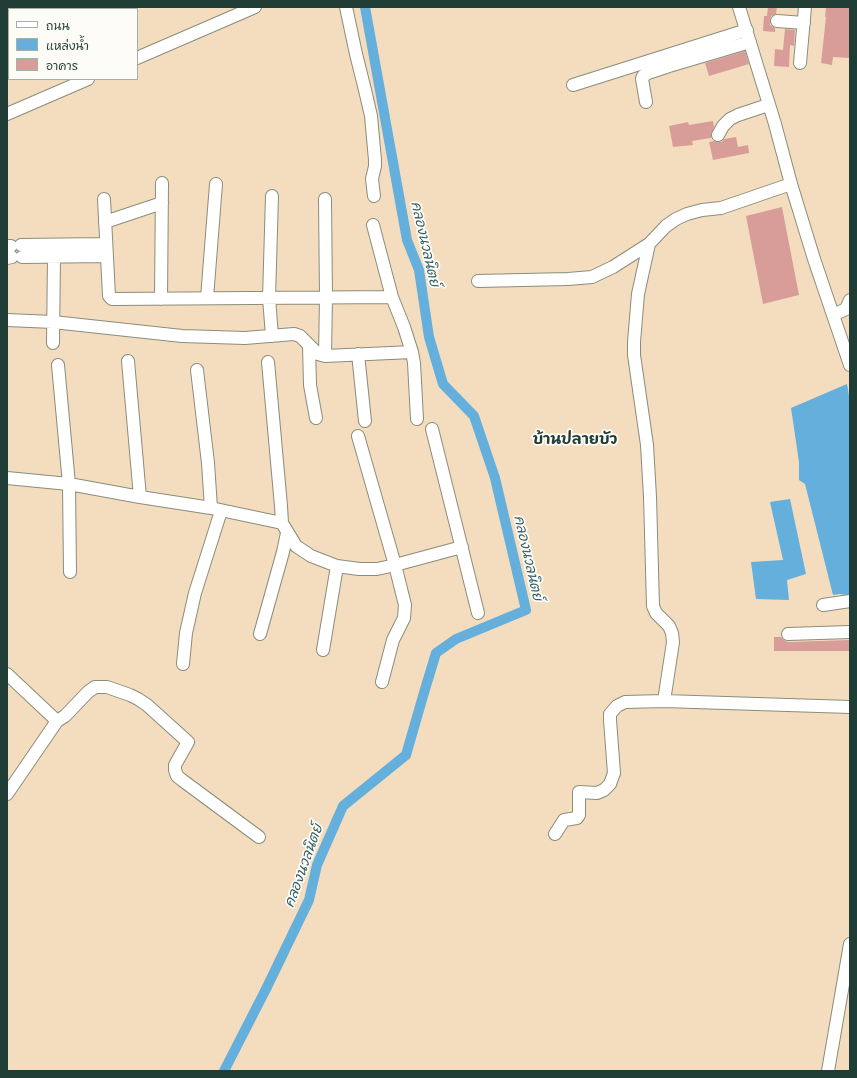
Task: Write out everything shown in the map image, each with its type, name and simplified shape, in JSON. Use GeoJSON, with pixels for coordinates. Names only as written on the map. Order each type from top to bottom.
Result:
{"type":"FeatureCollection","features":[{"type":"Feature","properties":{"kind":"street"},"geometry":{"type":"LineString","coordinates":[[138,58],[255,7]]}},
{"type":"Feature","properties":{"kind":"street"},"geometry":{"type":"LineString","coordinates":[[346,7],[370,116],[376,160],[376,166],[372,179],[374,196]]}},
{"type":"Feature","properties":{"kind":"street"},"geometry":{"type":"LineString","coordinates":[[739,7],[814,259],[850,365]]}},
{"type":"Feature","properties":{"kind":"street"},"geometry":{"type":"LineString","coordinates":[[800,63],[805,7]]}},
{"type":"Feature","properties":{"kind":"street"},"geometry":{"type":"LineString","coordinates":[[777,21],[804,23]]}},
{"type":"Feature","properties":{"kind":"street"},"geometry":{"type":"LineString","coordinates":[[573,85],[748,36]]}},
{"type":"Feature","properties":{"kind":"street"},"geometry":{"type":"LineString","coordinates":[[646,102],[642,79],[643,76],[748,36]]}},
{"type":"Feature","properties":{"kind":"street"},"geometry":{"type":"LineString","coordinates":[[7,114],[86,80]]}},
{"type":"Feature","properties":{"kind":"street"},"geometry":{"type":"LineString","coordinates":[[718,135],[723,126],[738,114],[768,105]]}},
{"type":"Feature","properties":{"kind":"street"},"geometry":{"type":"LineString","coordinates":[[161,299],[162,183]]}},
{"type":"Feature","properties":{"kind":"street"},"geometry":{"type":"LineString","coordinates":[[207,298],[216,184]]}},
{"type":"Feature","properties":{"kind":"street"},"geometry":{"type":"LineString","coordinates":[[478,281],[592,277],[613,267],[649,244],[666,226],[676,219],[702,210],[721,208],[791,184]]}},
{"type":"Feature","properties":{"kind":"street"},"geometry":{"type":"LineString","coordinates":[[272,196],[270,298],[272,336]]}},
{"type":"Feature","properties":{"kind":"street"},"geometry":{"type":"LineString","coordinates":[[104,199],[109,296],[112,299],[392,297]]}},
{"type":"Feature","properties":{"kind":"street"},"geometry":{"type":"LineString","coordinates":[[325,199],[325,356]]}},
{"type":"Feature","properties":{"kind":"street"},"geometry":{"type":"LineString","coordinates":[[105,222],[162,203]]}},
{"type":"Feature","properties":{"kind":"street"},"geometry":{"type":"LineString","coordinates":[[373,225],[392,297],[412,352],[417,419]]}},
{"type":"Feature","properties":{"kind":"street"},"geometry":{"type":"LineString","coordinates":[[13,252],[106,244]]}},
{"type":"Feature","properties":{"kind":"street"},"geometry":{"type":"LineString","coordinates":[[649,244],[638,294],[634,355],[647,451],[654,606],[656,613],[669,626],[672,632],[673,642],[664,702]]}},
{"type":"Feature","properties":{"kind":"street"},"geometry":{"type":"LineString","coordinates":[[13,252],[54,257],[107,256]]}},
{"type":"Feature","properties":{"kind":"street"},"geometry":{"type":"LineString","coordinates":[[54,257],[54,343]]}},
{"type":"Feature","properties":{"kind":"street"},"geometry":{"type":"LineString","coordinates":[[833,315],[846,309],[850,300]]}},
{"type":"Feature","properties":{"kind":"street"},"geometry":{"type":"LineString","coordinates":[[7,320],[53,322],[182,336],[245,338],[294,334],[300,336],[318,354],[325,356],[412,352]]}},
{"type":"Feature","properties":{"kind":"street"},"geometry":{"type":"LineString","coordinates":[[308,345],[310,385],[316,418]]}},
{"type":"Feature","properties":{"kind":"street"},"geometry":{"type":"LineString","coordinates":[[358,354],[365,421]]}},
{"type":"Feature","properties":{"kind":"street"},"geometry":{"type":"LineString","coordinates":[[128,361],[140,497]]}},
{"type":"Feature","properties":{"kind":"street"},"geometry":{"type":"LineString","coordinates":[[260,634],[283,552],[285,528],[268,362]]}},
{"type":"Feature","properties":{"kind":"street"},"geometry":{"type":"LineString","coordinates":[[58,365],[69,484],[70,572]]}},
{"type":"Feature","properties":{"kind":"street"},"geometry":{"type":"LineString","coordinates":[[183,664],[186,634],[216,510],[207,456],[197,370]]}},
{"type":"Feature","properties":{"kind":"street"},"geometry":{"type":"LineString","coordinates":[[432,429],[478,613]]}},
{"type":"Feature","properties":{"kind":"street"},"geometry":{"type":"LineString","coordinates":[[358,436],[405,605],[404,618],[393,640],[382,682]]}},
{"type":"Feature","properties":{"kind":"street"},"geometry":{"type":"LineString","coordinates":[[7,478],[69,484],[216,510],[285,528],[296,546],[311,556],[336,566],[359,569],[377,569],[462,547]]}},
{"type":"Feature","properties":{"kind":"street"},"geometry":{"type":"LineString","coordinates":[[323,650],[336,566]]}},
{"type":"Feature","properties":{"kind":"street"},"geometry":{"type":"LineString","coordinates":[[823,605],[850,601]]}},
{"type":"Feature","properties":{"kind":"street"},"geometry":{"type":"LineString","coordinates":[[788,634],[850,632]]}},
{"type":"Feature","properties":{"kind":"street"},"geometry":{"type":"LineString","coordinates":[[7,674],[57,721]]}},
{"type":"Feature","properties":{"kind":"street"},"geometry":{"type":"LineString","coordinates":[[7,794],[57,721],[65,716],[88,692],[95,687],[107,687],[130,695],[147,705],[188,742],[175,765],[177,776],[259,837]]}},
{"type":"Feature","properties":{"kind":"street"},"geometry":{"type":"LineString","coordinates":[[555,834],[564,820],[577,818],[579,815],[579,792],[597,793],[604,790],[610,784],[614,773],[610,714],[617,706],[625,702],[850,706]]}},
{"type":"Feature","properties":{"kind":"street"},"geometry":{"type":"LineString","coordinates":[[828,1071],[850,944]]}},
{"type":"Feature","properties":{"kind":"water"},"geometry":{"type":"Polygon","coordinates":[[[847,384],[850,402],[850,594],[833,595],[805,484],[799,480],[799,462],[791,408],[847,384]]]}},
{"type":"Feature","properties":{"kind":"water"},"geometry":{"type":"Polygon","coordinates":[[[790,499],[806,574],[787,580],[789,600],[756,599],[751,562],[783,560],[770,502],[790,499]]]}},
{"type":"Feature","properties":{"kind":"building"},"geometry":{"type":"Polygon","coordinates":[[[768,7],[777,7],[776,14],[771,16],[770,20],[770,25],[775,28],[775,32],[763,31],[764,16],[767,16],[768,7]]]}},
{"type":"Feature","properties":{"kind":"building"},"geometry":{"type":"Polygon","coordinates":[[[826,7],[850,7],[850,58],[833,57],[832,65],[821,63],[826,7]]]}},
{"type":"Feature","properties":{"kind":"building"},"geometry":{"type":"Polygon","coordinates":[[[785,29],[795,30],[794,46],[790,45],[789,67],[774,66],[775,49],[783,50],[785,29]]]}},
{"type":"Feature","properties":{"kind":"building"},"geometry":{"type":"Polygon","coordinates":[[[745,51],[749,64],[709,76],[705,63],[745,51]]]}},
{"type":"Feature","properties":{"kind":"building"},"geometry":{"type":"Polygon","coordinates":[[[713,121],[714,127],[711,138],[692,141],[693,145],[673,147],[669,126],[688,122],[689,125],[713,121]]]}},
{"type":"Feature","properties":{"kind":"building"},"geometry":{"type":"Polygon","coordinates":[[[736,137],[738,147],[748,145],[749,153],[713,160],[709,142],[722,142],[724,139],[736,137]]]}},
{"type":"Feature","properties":{"kind":"building"},"geometry":{"type":"Polygon","coordinates":[[[782,207],[799,295],[763,304],[746,216],[782,207]]]}},
{"type":"Feature","properties":{"kind":"building"},"geometry":{"type":"Polygon","coordinates":[[[774,637],[781,637],[788,642],[850,640],[850,651],[774,651],[774,637]]]}},
{"type":"Feature","properties":{"kind":"waterway","name":"คลองนวลนิตย์"},"geometry":{"type":"LineString","coordinates":[[224,1071],[309,900],[317,865],[343,806],[406,755],[436,653],[456,639],[526,610],[495,478],[474,416],[443,384],[429,337],[419,270],[407,240],[365,7]]}},
{"type":"Feature","properties":{"kind":"district","name":"บ้านปลายบัว"},"geometry":{"type":"Point","coordinates":[575,440]}}]}
